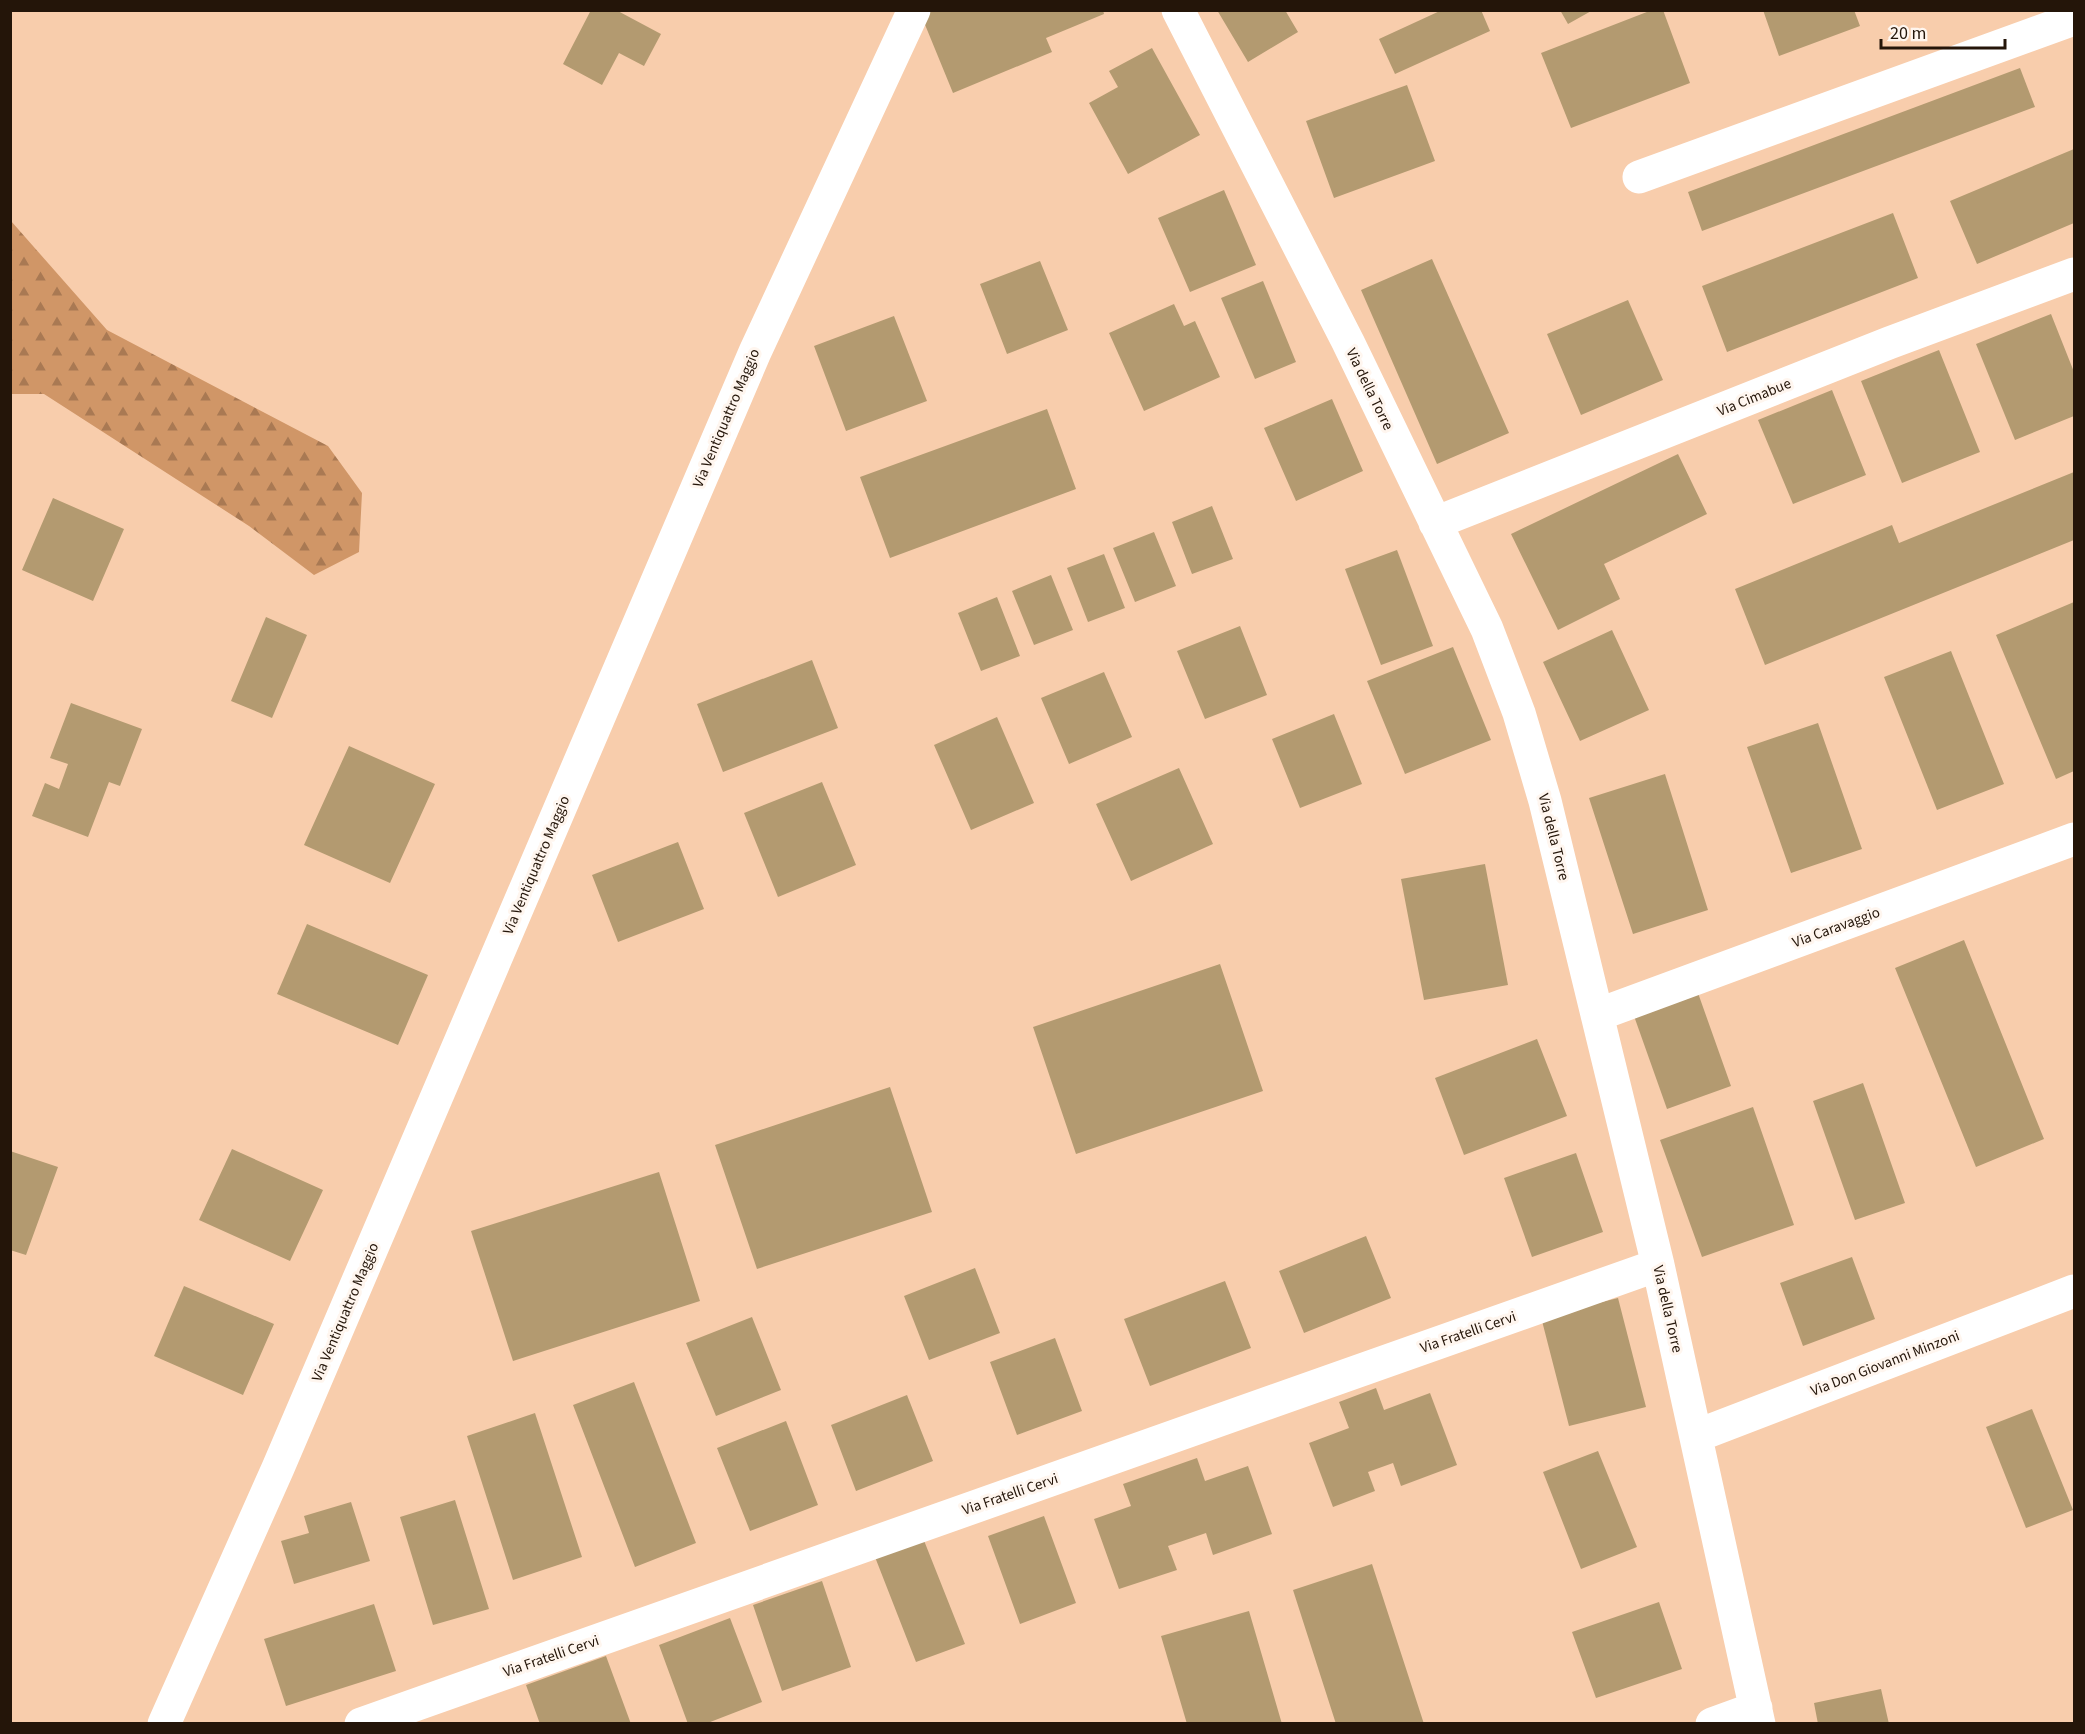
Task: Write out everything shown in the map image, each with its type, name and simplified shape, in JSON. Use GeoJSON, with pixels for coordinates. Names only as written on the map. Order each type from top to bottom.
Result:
{"type":"FeatureCollection","features":[{"type":"Feature","properties":{"kind":"street","name":"Via Ventiquattro Maggio"},"geometry":{"type":"LineString","coordinates":[[164,1724],[278,1468],[755,352],[914,10]]}},
{"type":"Feature","properties":{"kind":"street","name":"Via della Torre"},"geometry":{"type":"LineString","coordinates":[[1178,10],[1348,342],[1487,629],[1519,713],[1545,801],[1658,1265],[1758,1716]]}},
{"type":"Feature","properties":{"kind":"street"},"geometry":{"type":"LineString","coordinates":[[1639,177],[2074,19]]}},
{"type":"Feature","properties":{"kind":"street","name":"Via Cimabue"},"geometry":{"type":"LineString","coordinates":[[1435,523],[1889,343],[2074,274]]}},
{"type":"Feature","properties":{"kind":"street","name":"Via Caravaggio"},"geometry":{"type":"LineString","coordinates":[[1597,1015],[2074,839]]}},
{"type":"Feature","properties":{"kind":"street","name":"Via Fratelli Cervi"},"geometry":{"type":"LineString","coordinates":[[361,1724],[1658,1265]]}},
{"type":"Feature","properties":{"kind":"street","name":"Via Don Giovanni Minzoni"},"geometry":{"type":"LineString","coordinates":[[1696,1436],[2074,1291]]}},
{"type":"Feature","properties":{"kind":"street"},"geometry":{"type":"LineString","coordinates":[[1712,1724],[1758,1716]]}},
{"type":"Feature","properties":{"kind":"green space"},"geometry":{"type":"Polygon","coordinates":[[[11,221],[107,330],[328,446],[362,493],[359,552],[314,575],[249,526],[44,394],[11,394],[11,221]]]}},
{"type":"Feature","properties":{"kind":"building"},"geometry":{"type":"Polygon","coordinates":[[[591,10],[616,10],[661,34],[644,66],[619,53],[602,85],[563,64],[591,10]]]}},
{"type":"Feature","properties":{"kind":"building"},"geometry":{"type":"Polygon","coordinates":[[[919,10],[1103,10],[1104,14],[1046,38],[1052,52],[953,93],[919,10]]]}},
{"type":"Feature","properties":{"kind":"building"},"geometry":{"type":"Polygon","coordinates":[[[1217,10],[1285,10],[1298,32],[1248,62],[1217,10]]]}},
{"type":"Feature","properties":{"kind":"building"},"geometry":{"type":"Polygon","coordinates":[[[1442,10],[1481,10],[1490,31],[1395,74],[1379,39],[1442,10]]]}},
{"type":"Feature","properties":{"kind":"building"},"geometry":{"type":"Polygon","coordinates":[[[1560,10],[1593,10],[1568,24],[1560,10]]]}},
{"type":"Feature","properties":{"kind":"building"},"geometry":{"type":"Polygon","coordinates":[[[1652,10],[1663,10],[1690,83],[1571,128],[1541,53],[1652,10]]]}},
{"type":"Feature","properties":{"kind":"building"},"geometry":{"type":"Polygon","coordinates":[[[1763,10],[1854,10],[1860,26],[1779,56],[1763,10]]]}},
{"type":"Feature","properties":{"kind":"building"},"geometry":{"type":"Polygon","coordinates":[[[1152,48],[1200,135],[1128,174],[1089,103],[1118,87],[1109,71],[1152,48]]]}},
{"type":"Feature","properties":{"kind":"building"},"geometry":{"type":"Polygon","coordinates":[[[2020,68],[2035,107],[1702,231],[1688,192],[2020,68]]]}},
{"type":"Feature","properties":{"kind":"building"},"geometry":{"type":"Polygon","coordinates":[[[1407,85],[1435,161],[1334,198],[1306,121],[1407,85]]]}},
{"type":"Feature","properties":{"kind":"building"},"geometry":{"type":"Polygon","coordinates":[[[2074,149],[2074,223],[1977,264],[1950,201],[2074,149]]]}},
{"type":"Feature","properties":{"kind":"building"},"geometry":{"type":"Polygon","coordinates":[[[1224,190],[1256,265],[1190,292],[1158,218],[1224,190]]]}},
{"type":"Feature","properties":{"kind":"building"},"geometry":{"type":"Polygon","coordinates":[[[1893,213],[1918,278],[1727,352],[1702,286],[1893,213]]]}},
{"type":"Feature","properties":{"kind":"building"},"geometry":{"type":"Polygon","coordinates":[[[1432,259],[1509,433],[1437,464],[1361,290],[1432,259]]]}},
{"type":"Feature","properties":{"kind":"building"},"geometry":{"type":"Polygon","coordinates":[[[1040,261],[1068,330],[1007,354],[980,284],[1040,261]]]}},
{"type":"Feature","properties":{"kind":"building"},"geometry":{"type":"Polygon","coordinates":[[[1263,281],[1296,362],[1255,379],[1221,298],[1263,281]]]}},
{"type":"Feature","properties":{"kind":"building"},"geometry":{"type":"Polygon","coordinates":[[[1628,300],[1663,380],[1581,415],[1547,334],[1628,300]]]}},
{"type":"Feature","properties":{"kind":"building"},"geometry":{"type":"Polygon","coordinates":[[[1174,304],[1184,326],[1195,321],[1220,377],[1144,411],[1109,333],[1174,304]]]}},
{"type":"Feature","properties":{"kind":"building"},"geometry":{"type":"Polygon","coordinates":[[[2051,314],[2074,372],[2074,416],[2015,440],[1976,344],[2051,314]]]}},
{"type":"Feature","properties":{"kind":"building"},"geometry":{"type":"Polygon","coordinates":[[[894,316],[927,401],[846,431],[814,346],[894,316]]]}},
{"type":"Feature","properties":{"kind":"building"},"geometry":{"type":"Polygon","coordinates":[[[1939,350],[1980,452],[1902,483],[1861,381],[1939,350]]]}},
{"type":"Feature","properties":{"kind":"building"},"geometry":{"type":"Polygon","coordinates":[[[1832,390],[1866,475],[1793,504],[1758,420],[1832,390]]]}},
{"type":"Feature","properties":{"kind":"building"},"geometry":{"type":"Polygon","coordinates":[[[1332,399],[1363,471],[1296,501],[1264,428],[1332,399]]]}},
{"type":"Feature","properties":{"kind":"building"},"geometry":{"type":"Polygon","coordinates":[[[1047,409],[1076,489],[890,558],[860,477],[1047,409]]]}},
{"type":"Feature","properties":{"kind":"building"},"geometry":{"type":"Polygon","coordinates":[[[1678,454],[1707,514],[1604,564],[1620,599],[1558,630],[1511,534],[1678,454]]]}},
{"type":"Feature","properties":{"kind":"building"},"geometry":{"type":"Polygon","coordinates":[[[2074,472],[2074,540],[1765,665],[1735,589],[1892,525],[1899,543],[2074,472]]]}},
{"type":"Feature","properties":{"kind":"building"},"geometry":{"type":"Polygon","coordinates":[[[53,498],[124,529],[93,601],[22,570],[53,498]]]}},
{"type":"Feature","properties":{"kind":"building"},"geometry":{"type":"Polygon","coordinates":[[[1212,506],[1233,559],[1192,574],[1172,522],[1212,506]]]}},
{"type":"Feature","properties":{"kind":"building"},"geometry":{"type":"Polygon","coordinates":[[[1154,532],[1176,586],[1135,602],[1113,548],[1154,532]]]}},
{"type":"Feature","properties":{"kind":"building"},"geometry":{"type":"Polygon","coordinates":[[[1397,550],[1433,646],[1381,665],[1345,569],[1397,550]]]}},
{"type":"Feature","properties":{"kind":"building"},"geometry":{"type":"Polygon","coordinates":[[[1104,554],[1125,608],[1088,622],[1067,568],[1104,554]]]}},
{"type":"Feature","properties":{"kind":"building"},"geometry":{"type":"Polygon","coordinates":[[[1051,575],[1073,630],[1034,645],[1012,591],[1051,575]]]}},
{"type":"Feature","properties":{"kind":"building"},"geometry":{"type":"Polygon","coordinates":[[[997,597],[1020,656],[981,671],[958,613],[997,597]]]}},
{"type":"Feature","properties":{"kind":"building"},"geometry":{"type":"Polygon","coordinates":[[[2074,602],[2074,771],[2056,779],[1996,635],[2074,602]]]}},
{"type":"Feature","properties":{"kind":"building"},"geometry":{"type":"Polygon","coordinates":[[[266,617],[307,635],[272,718],[231,701],[266,617]]]}},
{"type":"Feature","properties":{"kind":"building"},"geometry":{"type":"Polygon","coordinates":[[[1240,626],[1267,695],[1205,719],[1177,651],[1240,626]]]}},
{"type":"Feature","properties":{"kind":"building"},"geometry":{"type":"Polygon","coordinates":[[[1612,630],[1649,710],[1580,741],[1543,662],[1612,630]]]}},
{"type":"Feature","properties":{"kind":"building"},"geometry":{"type":"Polygon","coordinates":[[[1453,647],[1491,740],[1405,774],[1367,681],[1453,647]]]}},
{"type":"Feature","properties":{"kind":"building"},"geometry":{"type":"Polygon","coordinates":[[[1951,651],[2004,784],[1937,810],[1884,677],[1951,651]]]}},
{"type":"Feature","properties":{"kind":"building"},"geometry":{"type":"Polygon","coordinates":[[[812,660],[838,728],[723,772],[697,704],[812,660]]]}},
{"type":"Feature","properties":{"kind":"building"},"geometry":{"type":"Polygon","coordinates":[[[1104,672],[1132,737],[1069,764],[1041,698],[1104,672]]]}},
{"type":"Feature","properties":{"kind":"building"},"geometry":{"type":"Polygon","coordinates":[[[71,703],[142,729],[120,786],[109,782],[88,837],[32,816],[45,783],[59,789],[68,764],[50,758],[71,703]]]}},
{"type":"Feature","properties":{"kind":"building"},"geometry":{"type":"Polygon","coordinates":[[[1334,714],[1362,784],[1300,808],[1272,739],[1334,714]]]}},
{"type":"Feature","properties":{"kind":"building"},"geometry":{"type":"Polygon","coordinates":[[[997,717],[1034,803],[971,830],[934,745],[997,717]]]}},
{"type":"Feature","properties":{"kind":"building"},"geometry":{"type":"Polygon","coordinates":[[[1818,723],[1862,849],[1791,873],[1747,747],[1818,723]]]}},
{"type":"Feature","properties":{"kind":"building"},"geometry":{"type":"Polygon","coordinates":[[[349,746],[435,784],[390,883],[304,845],[349,746]]]}},
{"type":"Feature","properties":{"kind":"building"},"geometry":{"type":"Polygon","coordinates":[[[1179,768],[1213,844],[1131,881],[1096,804],[1179,768]]]}},
{"type":"Feature","properties":{"kind":"building"},"geometry":{"type":"Polygon","coordinates":[[[1665,774],[1708,910],[1633,934],[1589,798],[1665,774]]]}},
{"type":"Feature","properties":{"kind":"building"},"geometry":{"type":"Polygon","coordinates":[[[822,782],[856,865],[778,897],[744,813],[822,782]]]}},
{"type":"Feature","properties":{"kind":"building"},"geometry":{"type":"Polygon","coordinates":[[[678,842],[704,909],[618,942],[592,875],[678,842]]]}},
{"type":"Feature","properties":{"kind":"building"},"geometry":{"type":"Polygon","coordinates":[[[1485,864],[1508,985],[1424,1000],[1401,879],[1485,864]]]}},
{"type":"Feature","properties":{"kind":"building"},"geometry":{"type":"Polygon","coordinates":[[[307,924],[428,975],[398,1045],[277,994],[307,924]]]}},
{"type":"Feature","properties":{"kind":"building"},"geometry":{"type":"Polygon","coordinates":[[[1964,940],[2044,1139],[1976,1167],[1895,968],[1964,940]]]}},
{"type":"Feature","properties":{"kind":"building"},"geometry":{"type":"Polygon","coordinates":[[[1220,964],[1263,1091],[1076,1154],[1033,1027],[1220,964]]]}},
{"type":"Feature","properties":{"kind":"building"},"geometry":{"type":"Polygon","coordinates":[[[1698,993],[1731,1086],[1667,1109],[1634,1016],[1698,993]]]}},
{"type":"Feature","properties":{"kind":"building"},"geometry":{"type":"Polygon","coordinates":[[[1537,1039],[1567,1116],[1464,1155],[1435,1078],[1537,1039]]]}},
{"type":"Feature","properties":{"kind":"building"},"geometry":{"type":"Polygon","coordinates":[[[1863,1083],[1905,1203],[1855,1220],[1813,1101],[1863,1083]]]}},
{"type":"Feature","properties":{"kind":"building"},"geometry":{"type":"Polygon","coordinates":[[[890,1087],[932,1212],[757,1269],[715,1145],[890,1087]]]}},
{"type":"Feature","properties":{"kind":"building"},"geometry":{"type":"Polygon","coordinates":[[[1753,1107],[1794,1225],[1702,1257],[1660,1140],[1753,1107]]]}},
{"type":"Feature","properties":{"kind":"building"},"geometry":{"type":"Polygon","coordinates":[[[232,1149],[323,1190],[290,1261],[199,1220],[232,1149]]]}},
{"type":"Feature","properties":{"kind":"building"},"geometry":{"type":"Polygon","coordinates":[[[10,1151],[58,1167],[26,1255],[10,1250],[10,1151]]]}},
{"type":"Feature","properties":{"kind":"building"},"geometry":{"type":"Polygon","coordinates":[[[1576,1153],[1603,1232],[1532,1257],[1504,1178],[1576,1153]]]}},
{"type":"Feature","properties":{"kind":"building"},"geometry":{"type":"Polygon","coordinates":[[[659,1172],[700,1301],[513,1361],[471,1231],[659,1172]]]}},
{"type":"Feature","properties":{"kind":"building"},"geometry":{"type":"Polygon","coordinates":[[[1366,1236],[1391,1298],[1304,1333],[1279,1271],[1366,1236]]]}},
{"type":"Feature","properties":{"kind":"building"},"geometry":{"type":"Polygon","coordinates":[[[1852,1257],[1875,1319],[1803,1346],[1780,1283],[1852,1257]]]}},
{"type":"Feature","properties":{"kind":"building"},"geometry":{"type":"Polygon","coordinates":[[[975,1268],[1000,1333],[929,1360],[904,1296],[975,1268]]]}},
{"type":"Feature","properties":{"kind":"building"},"geometry":{"type":"Polygon","coordinates":[[[1225,1281],[1251,1348],[1150,1386],[1124,1319],[1225,1281]]]}},
{"type":"Feature","properties":{"kind":"building"},"geometry":{"type":"Polygon","coordinates":[[[184,1286],[274,1324],[243,1395],[154,1356],[184,1286]]]}},
{"type":"Feature","properties":{"kind":"building"},"geometry":{"type":"Polygon","coordinates":[[[1618,1298],[1646,1407],[1569,1426],[1541,1317],[1618,1298]]]}},
{"type":"Feature","properties":{"kind":"building"},"geometry":{"type":"Polygon","coordinates":[[[752,1317],[781,1390],[716,1416],[686,1343],[752,1317]]]}},
{"type":"Feature","properties":{"kind":"building"},"geometry":{"type":"Polygon","coordinates":[[[1055,1338],[1082,1411],[1017,1435],[990,1362],[1055,1338]]]}},
{"type":"Feature","properties":{"kind":"building"},"geometry":{"type":"Polygon","coordinates":[[[634,1382],[696,1543],[635,1567],[573,1405],[634,1382]]]}},
{"type":"Feature","properties":{"kind":"building"},"geometry":{"type":"Polygon","coordinates":[[[1376,1388],[1384,1410],[1430,1393],[1457,1465],[1401,1486],[1393,1463],[1368,1472],[1375,1491],[1333,1507],[1309,1443],[1349,1428],[1339,1402],[1376,1388]]]}},
{"type":"Feature","properties":{"kind":"building"},"geometry":{"type":"Polygon","coordinates":[[[907,1395],[933,1461],[856,1491],[831,1425],[907,1395]]]}},
{"type":"Feature","properties":{"kind":"building"},"geometry":{"type":"Polygon","coordinates":[[[2032,1409],[2073,1510],[2026,1528],[1986,1427],[2032,1409]]]}},
{"type":"Feature","properties":{"kind":"building"},"geometry":{"type":"Polygon","coordinates":[[[535,1413],[582,1557],[513,1580],[467,1436],[535,1413]]]}},
{"type":"Feature","properties":{"kind":"building"},"geometry":{"type":"Polygon","coordinates":[[[786,1421],[818,1505],[750,1531],[717,1448],[786,1421]]]}},
{"type":"Feature","properties":{"kind":"building"},"geometry":{"type":"Polygon","coordinates":[[[1598,1451],[1637,1547],[1581,1569],[1543,1472],[1598,1451]]]}},
{"type":"Feature","properties":{"kind":"building"},"geometry":{"type":"Polygon","coordinates":[[[1197,1458],[1205,1481],[1248,1466],[1272,1534],[1213,1555],[1206,1533],[1168,1546],[1177,1570],[1119,1589],[1094,1519],[1131,1506],[1123,1484],[1197,1458]]]}},
{"type":"Feature","properties":{"kind":"building"},"geometry":{"type":"Polygon","coordinates":[[[455,1500],[489,1609],[433,1625],[400,1517],[455,1500]]]}},
{"type":"Feature","properties":{"kind":"building"},"geometry":{"type":"Polygon","coordinates":[[[351,1502],[370,1561],[294,1584],[281,1541],[309,1533],[304,1516],[351,1502]]]}},
{"type":"Feature","properties":{"kind":"building"},"geometry":{"type":"Polygon","coordinates":[[[1044,1516],[1076,1603],[1020,1624],[988,1536],[1044,1516]]]}},
{"type":"Feature","properties":{"kind":"building"},"geometry":{"type":"Polygon","coordinates":[[[923,1538],[965,1644],[916,1662],[875,1557],[923,1538]]]}},
{"type":"Feature","properties":{"kind":"building"},"geometry":{"type":"Polygon","coordinates":[[[1372,1564],[1424,1724],[1336,1724],[1293,1590],[1372,1564]]]}},
{"type":"Feature","properties":{"kind":"building"},"geometry":{"type":"Polygon","coordinates":[[[822,1581],[851,1667],[782,1691],[753,1605],[822,1581]]]}},
{"type":"Feature","properties":{"kind":"building"},"geometry":{"type":"Polygon","coordinates":[[[1659,1602],[1682,1669],[1596,1698],[1572,1632],[1659,1602]]]}},
{"type":"Feature","properties":{"kind":"building"},"geometry":{"type":"Polygon","coordinates":[[[374,1604],[396,1671],[286,1706],[264,1639],[374,1604]]]}},
{"type":"Feature","properties":{"kind":"building"},"geometry":{"type":"Polygon","coordinates":[[[1249,1611],[1282,1724],[1187,1724],[1161,1636],[1249,1611]]]}},
{"type":"Feature","properties":{"kind":"building"},"geometry":{"type":"Polygon","coordinates":[[[730,1618],[762,1702],[705,1724],[688,1724],[659,1645],[730,1618]]]}},
{"type":"Feature","properties":{"kind":"building"},"geometry":{"type":"Polygon","coordinates":[[[606,1656],[631,1724],[540,1724],[526,1685],[606,1656]]]}},
{"type":"Feature","properties":{"kind":"building"},"geometry":{"type":"Polygon","coordinates":[[[1881,1689],[1889,1724],[1818,1724],[1814,1703],[1881,1689]]]}}]}
